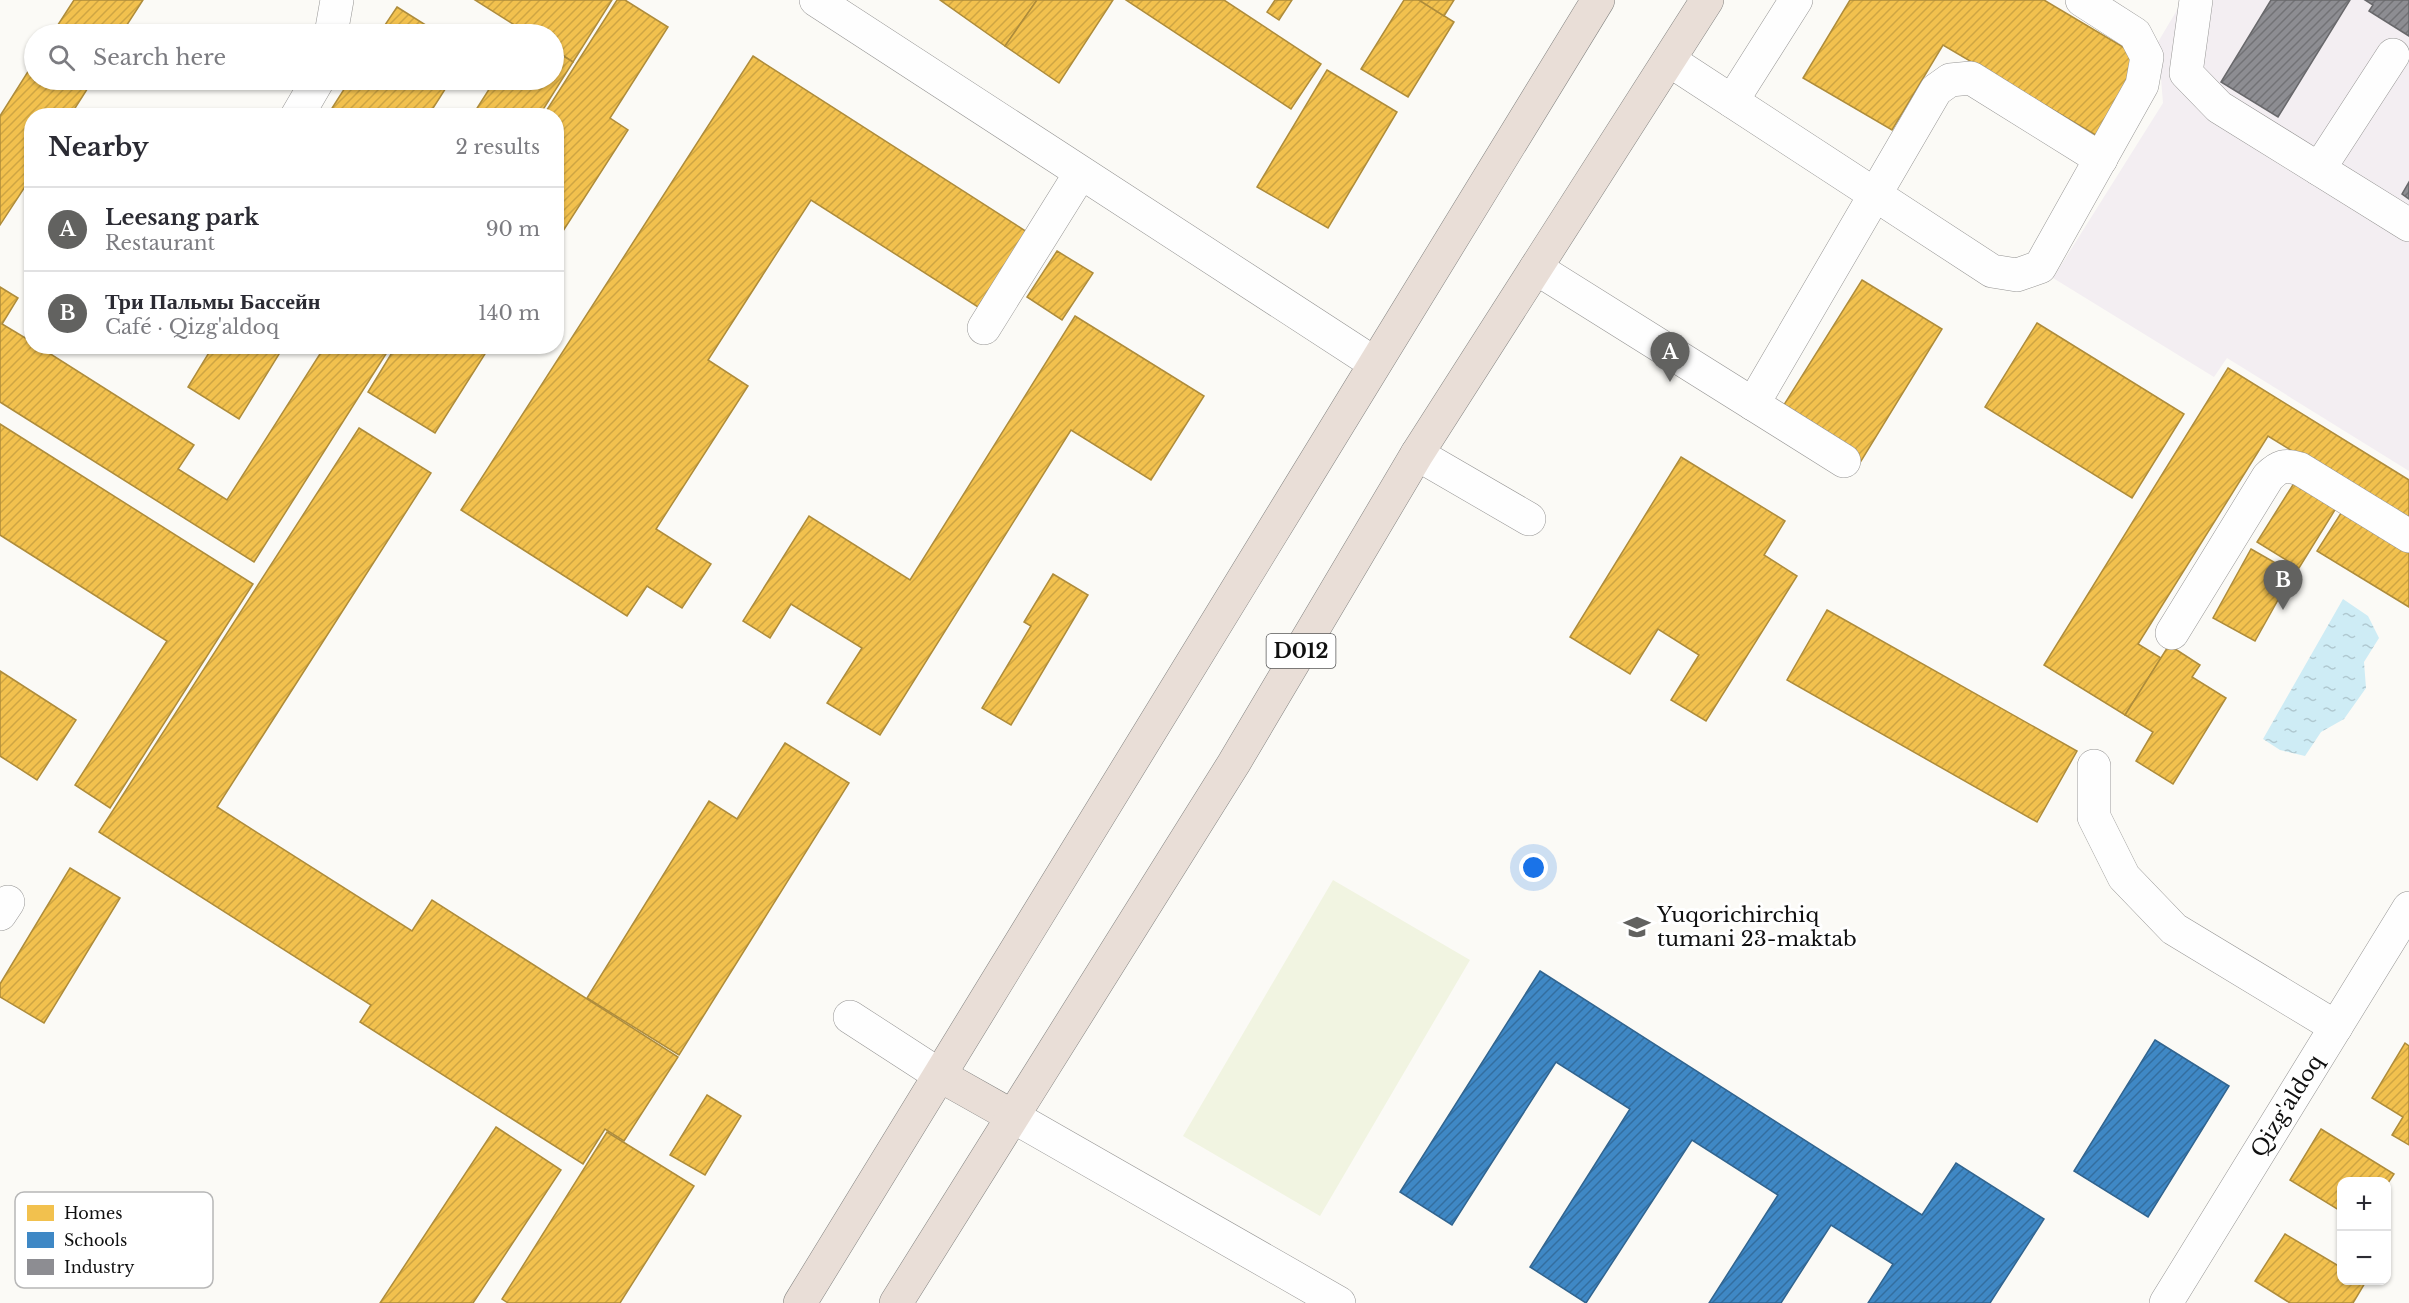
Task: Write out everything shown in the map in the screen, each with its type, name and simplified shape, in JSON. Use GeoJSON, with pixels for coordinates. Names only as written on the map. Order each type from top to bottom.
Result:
{"type":"FeatureCollection","features":[{"type":"Feature","properties":{"kind":"highway"},"geometry":{"type":"LineString","coordinates":[[800,1303],[1598,0]]}},
{"type":"Feature","properties":{"kind":"highway","name":"D012"},"geometry":{"type":"LineString","coordinates":[[896,1303],[1234,763],[1417,454],[1707,0]]}},
{"type":"Feature","properties":{"kind":"highway"},"geometry":{"type":"LineString","coordinates":[[941,1076],[1012,1116]]}},
{"type":"Feature","properties":{"kind":"street"},"geometry":{"type":"LineString","coordinates":[[333,24],[337,0]]}},
{"type":"Feature","properties":{"kind":"street"},"geometry":{"type":"LineString","coordinates":[[816,0],[1080,174],[1374,363]]}},
{"type":"Feature","properties":{"kind":"street"},"geometry":{"type":"LineString","coordinates":[[1732,101],[1796,0]]}},
{"type":"Feature","properties":{"kind":"street"},"geometry":{"type":"LineString","coordinates":[[1669,60],[1992,271],[2017,275],[2040,267],[2142,85],[2147,57],[2135,34],[2082,0]]}},
{"type":"Feature","properties":{"kind":"street"},"geometry":{"type":"LineString","coordinates":[[2196,0],[2186,73],[2219,106],[2409,225]]}},
{"type":"Feature","properties":{"kind":"street"},"geometry":{"type":"LineString","coordinates":[[2319,170],[2393,55]]}},
{"type":"Feature","properties":{"kind":"street"},"geometry":{"type":"LineString","coordinates":[[1753,404],[1936,90],[1950,80],[1971,78],[2101,159]]}},
{"type":"Feature","properties":{"kind":"street"},"geometry":{"type":"LineString","coordinates":[[302,108],[312,90]]}},
{"type":"Feature","properties":{"kind":"street"},"geometry":{"type":"LineString","coordinates":[[984,328],[1080,174]]}},
{"type":"Feature","properties":{"kind":"street"},"geometry":{"type":"LineString","coordinates":[[1536,268],[1844,461]]}},
{"type":"Feature","properties":{"kind":"street"},"geometry":{"type":"LineString","coordinates":[[1417,454],[1529,519]]}},
{"type":"Feature","properties":{"kind":"street"},"geometry":{"type":"LineString","coordinates":[[2172,633],[2268,477],[2277,468],[2288,465],[2300,469],[2409,536]]}},
{"type":"Feature","properties":{"kind":"street"},"geometry":{"type":"LineString","coordinates":[[2094,766],[2094,817],[2124,877],[2174,928],[2336,1027]]}},
{"type":"Feature","properties":{"kind":"street","name":"Qizg'aldoq"},"geometry":{"type":"LineString","coordinates":[[2166,1303],[2409,908]]}},
{"type":"Feature","properties":{"kind":"street"},"geometry":{"type":"LineString","coordinates":[[850,1017],[941,1076]]}},
{"type":"Feature","properties":{"kind":"street"},"geometry":{"type":"LineString","coordinates":[[1012,1116],[1338,1303]]}},
{"type":"Feature","properties":{"kind":"shaded area"},"geometry":{"type":"Polygon","coordinates":[[[2183,0],[2409,0],[2409,471],[2227,358],[2214,377],[2053,278],[2163,103],[2158,42],[2183,0]]]}},
{"type":"Feature","properties":{"kind":"green space"},"geometry":{"type":"Polygon","coordinates":[[[1333,880],[1470,960],[1320,1216],[1183,1136],[1333,880]]]}},
{"type":"Feature","properties":{"kind":"water"},"geometry":{"type":"Polygon","coordinates":[[[2343,599],[2368,616],[2379,638],[2364,662],[2366,688],[2344,719],[2321,732],[2305,756],[2280,750],[2263,739],[2343,599]]]}},
{"type":"Feature","properties":{"kind":"building: Homes"},"geometry":{"type":"Polygon","coordinates":[[[74,0],[143,0],[127,24],[58,24],[74,0]]]}},
{"type":"Feature","properties":{"kind":"building: Homes"},"geometry":{"type":"Polygon","coordinates":[[[475,0],[612,0],[573,62],[564,56],[564,24],[513,24],[475,0]]]}},
{"type":"Feature","properties":{"kind":"building: Homes"},"geometry":{"type":"Polygon","coordinates":[[[617,0],[625,0],[668,27],[610,118],[628,130],[564,230],[564,108],[548,108],[560,90],[564,90],[564,83],[617,0]]]}},
{"type":"Feature","properties":{"kind":"building: Homes"},"geometry":{"type":"Polygon","coordinates":[[[940,0],[1037,0],[1005,46],[940,0]]]}},
{"type":"Feature","properties":{"kind":"building: Homes"},"geometry":{"type":"Polygon","coordinates":[[[1037,0],[1113,0],[1059,83],[1005,46],[1037,0]]]}},
{"type":"Feature","properties":{"kind":"building: Homes"},"geometry":{"type":"Polygon","coordinates":[[[1126,0],[1224,0],[1321,64],[1291,109],[1126,0]]]}},
{"type":"Feature","properties":{"kind":"building: Homes"},"geometry":{"type":"Polygon","coordinates":[[[1275,0],[1292,0],[1279,20],[1267,12],[1275,0]]]}},
{"type":"Feature","properties":{"kind":"building: Homes"},"geometry":{"type":"Polygon","coordinates":[[[1404,0],[1419,0],[1454,22],[1408,97],[1361,69],[1404,0]]]}},
{"type":"Feature","properties":{"kind":"building: Homes"},"geometry":{"type":"Polygon","coordinates":[[[1419,0],[1454,0],[1444,16],[1419,0]]]}},
{"type":"Feature","properties":{"kind":"building: Homes"},"geometry":{"type":"Polygon","coordinates":[[[1850,0],[2044,0],[2145,60],[2099,137],[1943,45],[1892,130],[1803,78],[1850,0]]]}},
{"type":"Feature","properties":{"kind":"building: Homes"},"geometry":{"type":"Polygon","coordinates":[[[397,7],[424,24],[386,24],[397,7]]]}},
{"type":"Feature","properties":{"kind":"building: Homes"},"geometry":{"type":"Polygon","coordinates":[[[564,56],[573,62],[564,76],[564,56]]]}},
{"type":"Feature","properties":{"kind":"building: Homes"},"geometry":{"type":"Polygon","coordinates":[[[753,56],[1027,232],[978,307],[811,200],[708,360],[748,386],[656,529],[711,564],[682,608],[647,586],[627,616],[461,510],[561,354],[564,354],[564,350],[753,56]]]}},
{"type":"Feature","properties":{"kind":"building: Homes"},"geometry":{"type":"Polygon","coordinates":[[[1327,70],[1397,112],[1328,228],[1257,187],[1327,70]]]}},
{"type":"Feature","properties":{"kind":"building: Homes"},"geometry":{"type":"Polygon","coordinates":[[[24,78],[24,90],[87,90],[75,108],[24,108],[24,188],[0,225],[0,116],[24,78]]]}},
{"type":"Feature","properties":{"kind":"building: Homes"},"geometry":{"type":"Polygon","coordinates":[[[344,90],[445,90],[433,108],[332,108],[344,90]]]}},
{"type":"Feature","properties":{"kind":"building: Homes"},"geometry":{"type":"Polygon","coordinates":[[[489,90],[555,90],[544,108],[477,108],[489,90]]]}},
{"type":"Feature","properties":{"kind":"building: Homes"},"geometry":{"type":"Polygon","coordinates":[[[1057,251],[1093,273],[1062,320],[1027,297],[1057,251]]]}},
{"type":"Feature","properties":{"kind":"building: Homes"},"geometry":{"type":"Polygon","coordinates":[[[1862,280],[1942,329],[1858,466],[1777,416],[1862,280]]]}},
{"type":"Feature","properties":{"kind":"building: Homes"},"geometry":{"type":"Polygon","coordinates":[[[0,287],[18,298],[2,324],[24,337],[24,354],[51,354],[194,445],[178,469],[227,500],[320,354],[386,354],[254,562],[0,402],[0,287]]]}},
{"type":"Feature","properties":{"kind":"building: Homes"},"geometry":{"type":"Polygon","coordinates":[[[1075,316],[1204,396],[1151,480],[1071,430],[880,735],[827,703],[862,648],[791,604],[770,638],[743,621],[809,516],[910,580],[1075,316]]]}},
{"type":"Feature","properties":{"kind":"building: Homes"},"geometry":{"type":"Polygon","coordinates":[[[2037,323],[2184,414],[2132,498],[1985,407],[2037,323]]]}},
{"type":"Feature","properties":{"kind":"building: Homes"},"geometry":{"type":"Polygon","coordinates":[[[208,354],[279,354],[239,419],[188,387],[208,354]]]}},
{"type":"Feature","properties":{"kind":"building: Homes"},"geometry":{"type":"Polygon","coordinates":[[[391,354],[485,354],[435,433],[368,392],[391,354]]]}},
{"type":"Feature","properties":{"kind":"building: Homes"},"geometry":{"type":"Polygon","coordinates":[[[2228,368],[2409,480],[2409,523],[2268,436],[2138,644],[2161,658],[2125,715],[2044,665],[2228,368]]]}},
{"type":"Feature","properties":{"kind":"building: Homes"},"geometry":{"type":"Polygon","coordinates":[[[0,424],[253,584],[110,808],[75,785],[167,641],[0,535],[0,424]]]}},
{"type":"Feature","properties":{"kind":"building: Homes"},"geometry":{"type":"Polygon","coordinates":[[[359,428],[431,473],[217,807],[412,931],[432,900],[678,1057],[624,1141],[605,1129],[583,1164],[360,1022],[371,1005],[99,832],[359,428]]]}},
{"type":"Feature","properties":{"kind":"building: Homes"},"geometry":{"type":"Polygon","coordinates":[[[1681,457],[1785,521],[1764,555],[1797,576],[1706,721],[1671,700],[1699,655],[1658,629],[1630,674],[1570,637],[1681,457]]]}},
{"type":"Feature","properties":{"kind":"building: Homes"},"geometry":{"type":"Polygon","coordinates":[[[2296,480],[2338,505],[2299,568],[2257,542],[2296,480]]]}},
{"type":"Feature","properties":{"kind":"building: Homes"},"geometry":{"type":"Polygon","coordinates":[[[2343,510],[2409,550],[2409,607],[2317,551],[2343,510]]]}},
{"type":"Feature","properties":{"kind":"building: Homes"},"geometry":{"type":"Polygon","coordinates":[[[2251,549],[2293,573],[2255,641],[2213,618],[2251,549]]]}},
{"type":"Feature","properties":{"kind":"building: Homes"},"geometry":{"type":"Polygon","coordinates":[[[1053,574],[1088,595],[1011,725],[982,708],[1031,626],[1024,622],[1053,574]]]}},
{"type":"Feature","properties":{"kind":"building: Homes"},"geometry":{"type":"Polygon","coordinates":[[[1827,610],[2077,751],[2037,822],[1787,680],[1827,610]]]}},
{"type":"Feature","properties":{"kind":"building: Homes"},"geometry":{"type":"Polygon","coordinates":[[[2169,645],[2200,665],[2192,677],[2226,698],[2173,784],[2136,761],[2153,732],[2125,715],[2169,645]]]}},
{"type":"Feature","properties":{"kind":"building: Homes"},"geometry":{"type":"Polygon","coordinates":[[[0,671],[76,720],[37,780],[0,756],[0,671]]]}},
{"type":"Feature","properties":{"kind":"building: Homes"},"geometry":{"type":"Polygon","coordinates":[[[785,743],[849,783],[679,1055],[587,998],[709,801],[737,819],[785,743]]]}},
{"type":"Feature","properties":{"kind":"building: Homes"},"geometry":{"type":"Polygon","coordinates":[[[70,868],[120,898],[44,1023],[0,997],[0,984],[70,868]]]}},
{"type":"Feature","properties":{"kind":"building: Homes"},"geometry":{"type":"Polygon","coordinates":[[[2405,1043],[2409,1046],[2409,1145],[2392,1135],[2403,1117],[2372,1098],[2405,1043]]]}},
{"type":"Feature","properties":{"kind":"building: Homes"},"geometry":{"type":"Polygon","coordinates":[[[707,1095],[741,1116],[705,1175],[670,1155],[707,1095]]]}},
{"type":"Feature","properties":{"kind":"building: Homes"},"geometry":{"type":"Polygon","coordinates":[[[496,1127],[561,1170],[473,1303],[380,1303],[496,1127]]]}},
{"type":"Feature","properties":{"kind":"building: Homes"},"geometry":{"type":"Polygon","coordinates":[[[2321,1129],[2394,1174],[2391,1178],[2337,1177],[2337,1209],[2290,1180],[2321,1129]]]}},
{"type":"Feature","properties":{"kind":"building: Homes"},"geometry":{"type":"Polygon","coordinates":[[[607,1132],[694,1186],[620,1303],[508,1303],[502,1299],[607,1132]]]}},
{"type":"Feature","properties":{"kind":"building: Homes"},"geometry":{"type":"Polygon","coordinates":[[[2285,1234],[2337,1265],[2337,1285],[2364,1285],[2353,1303],[2290,1303],[2255,1281],[2285,1234]]]}},
{"type":"Feature","properties":{"kind":"building: Schools"},"geometry":{"type":"Polygon","coordinates":[[[1540,971],[1922,1215],[1956,1163],[2044,1219],[1990,1303],[1868,1303],[1893,1264],[1831,1225],[1781,1303],[1709,1303],[1778,1195],[1692,1140],[1586,1303],[1530,1267],[1630,1109],[1556,1062],[1452,1225],[1400,1192],[1540,971]]]}},
{"type":"Feature","properties":{"kind":"building: Schools"},"geometry":{"type":"Polygon","coordinates":[[[2155,1040],[2229,1086],[2148,1217],[2074,1171],[2155,1040]]]}},
{"type":"Feature","properties":{"kind":"building: Industry"},"geometry":{"type":"Polygon","coordinates":[[[2271,0],[2350,0],[2278,117],[2221,82],[2271,0]]]}},
{"type":"Feature","properties":{"kind":"building: Industry"},"geometry":{"type":"Polygon","coordinates":[[[2365,0],[2409,0],[2409,36],[2369,11],[2373,5],[2365,0]]]}},
{"type":"Feature","properties":{"kind":"building: Industry"},"geometry":{"type":"Polygon","coordinates":[[[2409,182],[2409,199],[2402,194],[2409,182]]]}},
{"type":"Feature","properties":{"kind":"place","name":"Leesang park"},"geometry":{"type":"Point","coordinates":[1670,382]}},
{"type":"Feature","properties":{"kind":"place","name":"Три Пальмы Бассейн"},"geometry":{"type":"Point","coordinates":[2283,610]}},
{"type":"Feature","properties":{"kind":"place","name":"Yuqorichirchiq tumani 23-maktab"},"geometry":{"type":"Point","coordinates":[1637,927]}}]}
